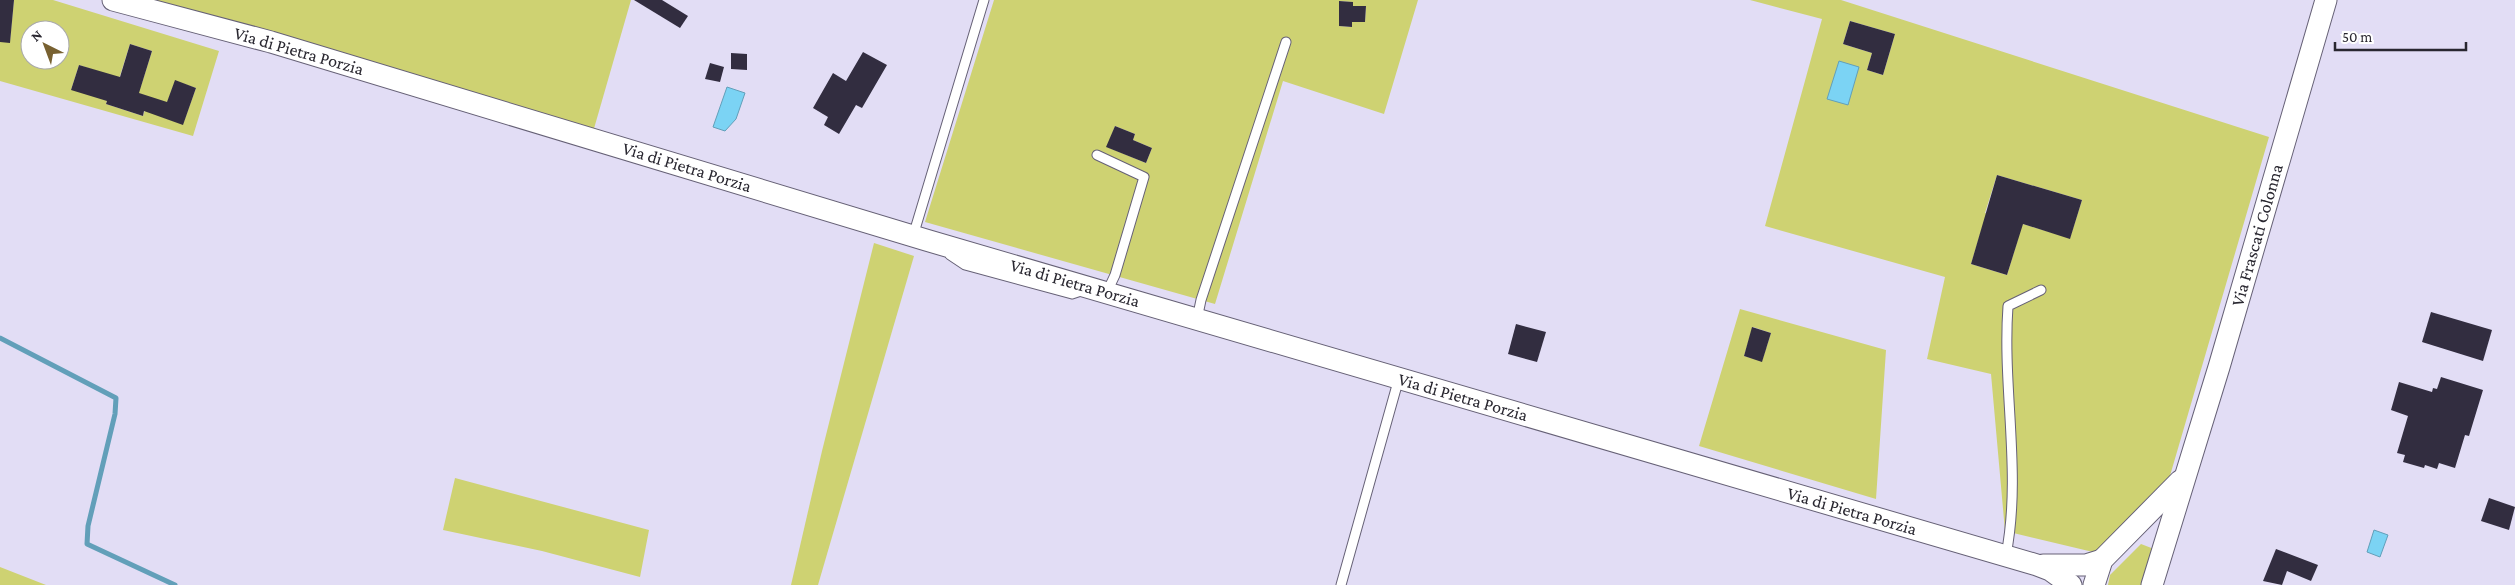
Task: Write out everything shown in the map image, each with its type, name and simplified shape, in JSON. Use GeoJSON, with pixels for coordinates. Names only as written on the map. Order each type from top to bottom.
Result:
{"type":"FeatureCollection","features":[{"type":"Feature","properties":{"kind":"street","name":"Via di Pietra Porzia"},"geometry":{"type":"LineString","coordinates":[[112,0],[271,42],[919,238],[2037,565]]}},
{"type":"Feature","properties":{"kind":"street","name":"Via Frascati Colonna"},"geometry":{"type":"LineString","coordinates":[[2152,585],[2326,0]]}},
{"type":"Feature","properties":{"kind":"street","name":"Via Frascati Colonna"},"geometry":{"type":"LineString","coordinates":[[2094,585],[2102,560],[2178,484],[2186,470]]}},
{"type":"Feature","properties":{"kind":"street"},"geometry":{"type":"LineString","coordinates":[[2135,528],[2156,534],[2161,553]]}},
{"type":"Feature","properties":{"kind":"street"},"geometry":{"type":"LineString","coordinates":[[2037,565],[2086,566],[2102,560]]}},
{"type":"Feature","properties":{"kind":"street"},"geometry":{"type":"LineString","coordinates":[[2037,565],[2050,570],[2071,585]]}},
{"type":"Feature","properties":{"kind":"lane"},"geometry":{"type":"LineString","coordinates":[[919,238],[984,0]]}},
{"type":"Feature","properties":{"kind":"lane"},"geometry":{"type":"LineString","coordinates":[[1197,319],[1201,300],[1286,42]]}},
{"type":"Feature","properties":{"kind":"lane"},"geometry":{"type":"LineString","coordinates":[[1097,155],[1144,178],[1115,275],[1099,290]]}},
{"type":"Feature","properties":{"kind":"lane"},"geometry":{"type":"LineString","coordinates":[[2006,556],[2010,532],[2012,464],[2005,343],[2008,306],[2040,290]]}},
{"type":"Feature","properties":{"kind":"lane"},"geometry":{"type":"LineString","coordinates":[[1341,585],[1399,378]]}},
{"type":"Feature","properties":{"kind":"green space"},"geometry":{"type":"Polygon","coordinates":[[[14,0],[53,0],[219,51],[193,136],[0,81],[0,40],[10,41],[14,0]],[[130,44],[119,79],[141,86],[152,51],[130,44]],[[79,65],[71,90],[103,73],[79,65]],[[175,81],[162,117],[183,124],[196,88],[175,81]],[[112,85],[106,104],[143,116],[149,97],[112,85]]]}},
{"type":"Feature","properties":{"kind":"green space"},"geometry":{"type":"Polygon","coordinates":[[[142,0],[631,0],[593,132],[142,0]]]}},
{"type":"Feature","properties":{"kind":"green space"},"geometry":{"type":"Polygon","coordinates":[[[994,0],[1418,0],[1384,114],[1283,81],[1215,304],[925,222],[994,0]],[[1339,1],[1339,26],[1352,27],[1352,22],[1365,22],[1366,6],[1353,6],[1352,2],[1339,1]],[[1115,126],[1107,147],[1146,163],[1152,148],[1133,140],[1135,134],[1115,126]]]}},
{"type":"Feature","properties":{"kind":"green space"},"geometry":{"type":"Polygon","coordinates":[[[1750,0],[1841,0],[2269,137],[2167,486],[2118,545],[2093,552],[2005,531],[1991,374],[1927,359],[1945,277],[1765,226],[1822,19],[1750,0]],[[1850,21],[1843,44],[1872,53],[1867,70],[1883,75],[1895,34],[1850,21]],[[1997,175],[1985,213],[1999,217],[1982,228],[1971,264],[2007,275],[2018,239],[2016,222],[2070,238],[2082,200],[1997,175]]]}},
{"type":"Feature","properties":{"kind":"green space"},"geometry":{"type":"Polygon","coordinates":[[[874,243],[914,256],[818,585],[791,585],[822,451],[874,243]]]}},
{"type":"Feature","properties":{"kind":"green space"},"geometry":{"type":"Polygon","coordinates":[[[1740,309],[1886,350],[1876,499],[1699,446],[1740,309]],[[1753,327],[1744,356],[1762,361],[1771,333],[1753,327]]]}},
{"type":"Feature","properties":{"kind":"green space"},"geometry":{"type":"Polygon","coordinates":[[[455,478],[649,530],[640,577],[542,551],[443,530],[455,478]]]}},
{"type":"Feature","properties":{"kind":"green space"},"geometry":{"type":"Polygon","coordinates":[[[2141,544],[2154,549],[2147,585],[2108,585],[2110,575],[2141,544]]]}},
{"type":"Feature","properties":{"kind":"green space"},"geometry":{"type":"Polygon","coordinates":[[[0,567],[46,585],[0,585],[0,567]]]}},
{"type":"Feature","properties":{"kind":"water"},"geometry":{"type":"Polygon","coordinates":[[[1839,61],[1859,67],[1848,105],[1827,99],[1839,61]]]}},
{"type":"Feature","properties":{"kind":"water"},"geometry":{"type":"Polygon","coordinates":[[[727,87],[745,93],[736,119],[725,131],[713,127],[727,87]]]}},
{"type":"Feature","properties":{"kind":"water"},"geometry":{"type":"Polygon","coordinates":[[[2374,530],[2388,535],[2380,557],[2367,552],[2374,530]]]}},
{"type":"Feature","properties":{"kind":"building"},"geometry":{"type":"Polygon","coordinates":[[[0,0],[14,0],[10,43],[0,42],[0,0]]]}},
{"type":"Feature","properties":{"kind":"building"},"geometry":{"type":"Polygon","coordinates":[[[634,0],[662,0],[688,16],[680,28],[634,0]]]}},
{"type":"Feature","properties":{"kind":"building"},"geometry":{"type":"Polygon","coordinates":[[[1339,1],[1353,2],[1353,6],[1366,6],[1365,22],[1352,22],[1352,27],[1339,26],[1339,1]]]}},
{"type":"Feature","properties":{"kind":"building"},"geometry":{"type":"Polygon","coordinates":[[[1850,21],[1895,34],[1883,75],[1867,70],[1872,53],[1843,44],[1850,21]]]}},
{"type":"Feature","properties":{"kind":"building"},"geometry":{"type":"Polygon","coordinates":[[[130,44],[152,51],[139,93],[167,102],[175,80],[196,88],[183,125],[144,111],[143,116],[106,104],[107,101],[71,90],[79,65],[120,77],[130,44]]]}},
{"type":"Feature","properties":{"kind":"building"},"geometry":{"type":"Polygon","coordinates":[[[863,52],[887,65],[862,108],[856,105],[839,134],[824,125],[828,117],[813,108],[833,73],[846,81],[863,52]]]}},
{"type":"Feature","properties":{"kind":"building"},"geometry":{"type":"Polygon","coordinates":[[[731,53],[747,54],[747,70],[731,69],[731,53]]]}},
{"type":"Feature","properties":{"kind":"building"},"geometry":{"type":"Polygon","coordinates":[[[710,63],[724,67],[720,82],[705,79],[710,63]]]}},
{"type":"Feature","properties":{"kind":"building"},"geometry":{"type":"Polygon","coordinates":[[[1115,126],[1135,134],[1133,140],[1152,148],[1146,163],[1106,147],[1115,126]]]}},
{"type":"Feature","properties":{"kind":"building"},"geometry":{"type":"Polygon","coordinates":[[[1997,175],[2082,200],[2070,239],[2023,224],[2007,275],[1971,264],[1997,175]]]}},
{"type":"Feature","properties":{"kind":"building"},"geometry":{"type":"Polygon","coordinates":[[[2431,312],[2492,330],[2483,361],[2422,342],[2431,312]]]}},
{"type":"Feature","properties":{"kind":"building"},"geometry":{"type":"Polygon","coordinates":[[[1516,324],[1546,332],[1537,362],[1508,354],[1516,324]]]}},
{"type":"Feature","properties":{"kind":"building"},"geometry":{"type":"Polygon","coordinates":[[[1752,327],[1771,333],[1762,362],[1744,356],[1752,327]]]}},
{"type":"Feature","properties":{"kind":"building"},"geometry":{"type":"Polygon","coordinates":[[[2441,377],[2483,390],[2469,436],[2465,435],[2455,468],[2439,463],[2437,469],[2425,465],[2424,468],[2403,462],[2405,455],[2397,453],[2408,416],[2391,410],[2399,382],[2432,392],[2433,388],[2437,389],[2441,377]]]}},
{"type":"Feature","properties":{"kind":"building"},"geometry":{"type":"Polygon","coordinates":[[[2489,498],[2515,507],[2509,530],[2481,521],[2489,498]]]}},
{"type":"Feature","properties":{"kind":"building"},"geometry":{"type":"Polygon","coordinates":[[[2276,549],[2318,565],[2311,581],[2287,571],[2282,585],[2263,581],[2276,549]]]}},
{"type":"Feature","properties":{"kind":"waterway"},"geometry":{"type":"LineString","coordinates":[[0,338],[116,398],[115,414],[88,526],[87,544],[175,585]]}}]}
